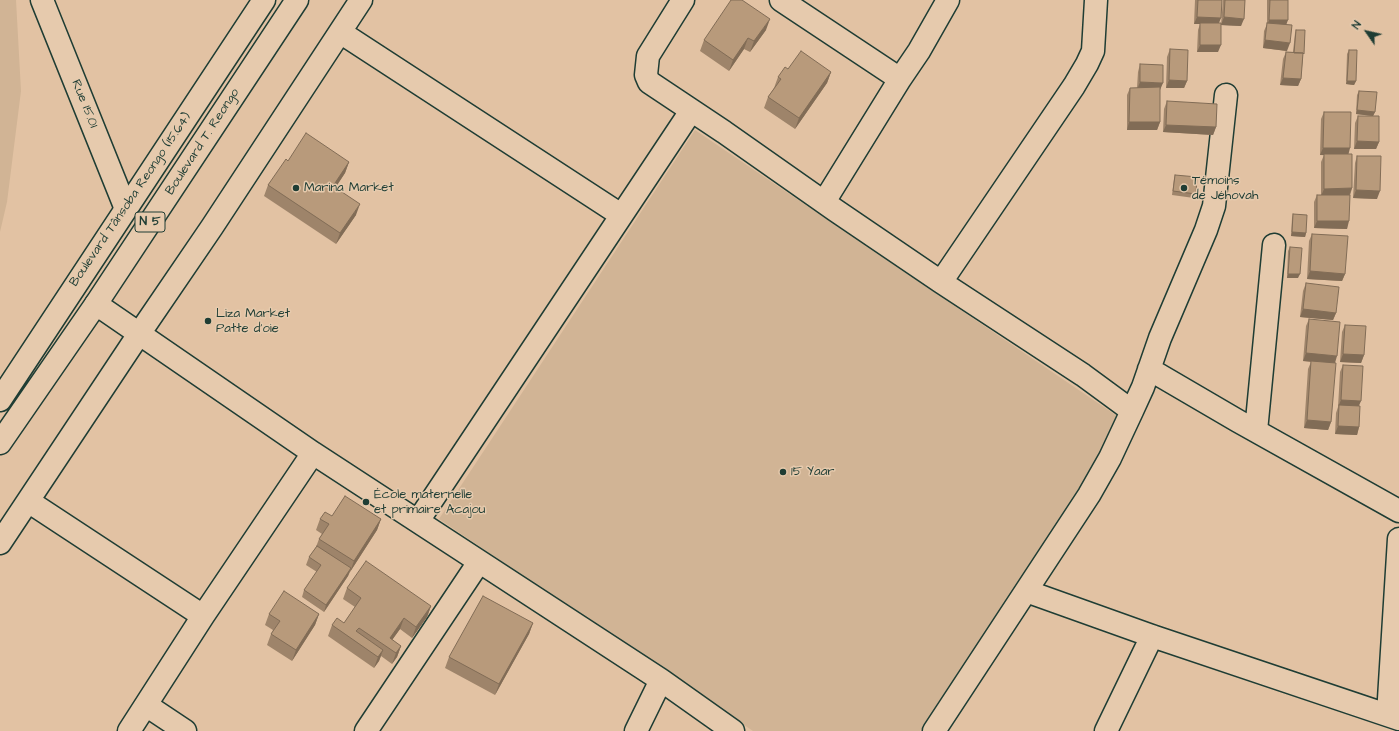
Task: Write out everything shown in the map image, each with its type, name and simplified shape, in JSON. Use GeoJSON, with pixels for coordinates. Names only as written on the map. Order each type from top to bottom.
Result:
{"type":"FeatureCollection","features":[{"type":"Feature","properties":{"kind":"main road","name":"Rue 15.01"},"geometry":{"type":"LineString","coordinates":[[42,0],[126,209]]}},
{"type":"Feature","properties":{"kind":"main road","name":"Boulevard Tânsoba Reongo (15.64)"},"geometry":{"type":"LineString","coordinates":[[0,400],[264,0]]}},
{"type":"Feature","properties":{"kind":"main road","name":"Boulevard T. Reongo"},"geometry":{"type":"LineString","coordinates":[[0,443],[96,304],[297,0]]}},
{"type":"Feature","properties":{"kind":"main road"},"geometry":{"type":"LineString","coordinates":[[0,543],[212,227],[361,0]]}},
{"type":"Feature","properties":{"kind":"main road"},"geometry":{"type":"LineString","coordinates":[[683,0],[648,56],[646,75],[649,82],[941,282],[1083,375],[1132,411]]}},
{"type":"Feature","properties":{"kind":"main road"},"geometry":{"type":"LineString","coordinates":[[781,0],[900,79]]}},
{"type":"Feature","properties":{"kind":"main road"},"geometry":{"type":"LineString","coordinates":[[824,202],[919,51],[948,0]]}},
{"type":"Feature","properties":{"kind":"main road"},"geometry":{"type":"LineString","coordinates":[[941,282],[1074,86],[1087,64],[1093,51],[1096,0]]}},
{"type":"Feature","properties":{"kind":"main road"},"geometry":{"type":"LineString","coordinates":[[340,32],[621,216]]}},
{"type":"Feature","properties":{"kind":"main road"},"geometry":{"type":"LineString","coordinates":[[934,731],[1089,495],[1110,458],[1132,411],[1160,338],[1206,230],[1214,206],[1226,95]]}},
{"type":"Feature","properties":{"kind":"main road"},"geometry":{"type":"LineString","coordinates":[[418,521],[691,111]]}},
{"type":"Feature","properties":{"kind":"main road"},"geometry":{"type":"LineString","coordinates":[[1256,431],[1274,245]]}},
{"type":"Feature","properties":{"kind":"main road"},"geometry":{"type":"LineString","coordinates":[[96,304],[313,453],[661,680],[733,731]]}},
{"type":"Feature","properties":{"kind":"main road"},"geometry":{"type":"LineString","coordinates":[[1149,369],[1399,511]]}},
{"type":"Feature","properties":{"kind":"main road"},"geometry":{"type":"LineString","coordinates":[[129,731],[203,616],[313,453]]}},
{"type":"Feature","properties":{"kind":"main road"},"geometry":{"type":"LineString","coordinates":[[28,501],[203,616]]}},
{"type":"Feature","properties":{"kind":"main road"},"geometry":{"type":"LineString","coordinates":[[1026,591],[1152,636],[1394,717],[1399,539]]}},
{"type":"Feature","properties":{"kind":"main road"},"geometry":{"type":"LineString","coordinates":[[368,730],[479,562]]}},
{"type":"Feature","properties":{"kind":"main road"},"geometry":{"type":"LineString","coordinates":[[1106,731],[1152,636]]}},
{"type":"Feature","properties":{"kind":"main road"},"geometry":{"type":"LineString","coordinates":[[636,731],[661,680]]}},
{"type":"Feature","properties":{"kind":"main road"},"geometry":{"type":"LineString","coordinates":[[146,705],[185,731]]}},
{"type":"Feature","properties":{"kind":"shaded area"},"geometry":{"type":"Polygon","coordinates":[[[0,0],[16,0],[21,91],[7,202],[0,232],[0,0]]]}},
{"type":"Feature","properties":{"kind":"shaded area"},"geometry":{"type":"Polygon","coordinates":[[[695,130],[1123,420],[1022,595],[920,731],[753,731],[439,519],[695,130]]]}},
{"type":"Feature","properties":{"kind":"building"},"geometry":{"type":"Polygon","coordinates":[[[731,0],[742,0],[770,19],[754,41],[748,38],[733,60],[704,40],[731,0]]]}},
{"type":"Feature","properties":{"kind":"building"},"geometry":{"type":"Polygon","coordinates":[[[1198,0],[1222,0],[1221,18],[1197,17],[1198,0]]]}},
{"type":"Feature","properties":{"kind":"building"},"geometry":{"type":"Polygon","coordinates":[[[1225,0],[1245,0],[1244,19],[1224,17],[1225,0]]]}},
{"type":"Feature","properties":{"kind":"building"},"geometry":{"type":"Polygon","coordinates":[[[1270,0],[1288,0],[1288,20],[1269,20],[1270,0]]]}},
{"type":"Feature","properties":{"kind":"building"},"geometry":{"type":"Polygon","coordinates":[[[1200,23],[1221,23],[1221,45],[1200,45],[1200,23]]]}},
{"type":"Feature","properties":{"kind":"building"},"geometry":{"type":"Polygon","coordinates":[[[1267,23],[1292,25],[1290,43],[1265,40],[1267,23]]]}},
{"type":"Feature","properties":{"kind":"building"},"geometry":{"type":"Polygon","coordinates":[[[1296,30],[1305,30],[1304,54],[1294,53],[1296,30]]]}},
{"type":"Feature","properties":{"kind":"building"},"geometry":{"type":"Polygon","coordinates":[[[1170,49],[1188,50],[1187,81],[1169,80],[1170,49]]]}},
{"type":"Feature","properties":{"kind":"building"},"geometry":{"type":"Polygon","coordinates":[[[1349,50],[1357,50],[1356,81],[1347,81],[1349,50]]]}},
{"type":"Feature","properties":{"kind":"building"},"geometry":{"type":"Polygon","coordinates":[[[801,51],[831,72],[799,118],[768,97],[781,79],[778,77],[785,67],[788,69],[801,51]]]}},
{"type":"Feature","properties":{"kind":"building"},"geometry":{"type":"Polygon","coordinates":[[[1286,52],[1303,53],[1301,79],[1283,78],[1286,52]]]}},
{"type":"Feature","properties":{"kind":"building"},"geometry":{"type":"Polygon","coordinates":[[[1140,64],[1163,65],[1163,83],[1140,82],[1140,64]]]}},
{"type":"Feature","properties":{"kind":"building"},"geometry":{"type":"Polygon","coordinates":[[[1160,87],[1160,122],[1129,122],[1130,88],[1160,87]]]}},
{"type":"Feature","properties":{"kind":"building"},"geometry":{"type":"Polygon","coordinates":[[[1359,91],[1377,92],[1375,112],[1357,110],[1359,91]]]}},
{"type":"Feature","properties":{"kind":"building"},"geometry":{"type":"Polygon","coordinates":[[[1167,101],[1217,104],[1216,127],[1166,125],[1167,101]]]}},
{"type":"Feature","properties":{"kind":"building"},"geometry":{"type":"Polygon","coordinates":[[[1324,112],[1351,112],[1350,148],[1323,148],[1324,112]]]}},
{"type":"Feature","properties":{"kind":"building"},"geometry":{"type":"Polygon","coordinates":[[[1358,116],[1379,116],[1379,142],[1357,141],[1358,116]]]}},
{"type":"Feature","properties":{"kind":"building"},"geometry":{"type":"Polygon","coordinates":[[[306,133],[349,162],[333,186],[360,204],[340,233],[268,185],[286,159],[288,161],[306,133]]]}},
{"type":"Feature","properties":{"kind":"building"},"geometry":{"type":"Polygon","coordinates":[[[1324,154],[1352,154],[1352,188],[1324,189],[1324,154]]]}},
{"type":"Feature","properties":{"kind":"building"},"geometry":{"type":"Polygon","coordinates":[[[1357,156],[1381,156],[1380,191],[1356,190],[1357,156]]]}},
{"type":"Feature","properties":{"kind":"building","name":"Témoins de Jéhovah"},"geometry":{"type":"Polygon","coordinates":[[[1175,175],[1197,177],[1196,194],[1173,191],[1175,175]]]}},
{"type":"Feature","properties":{"kind":"building"},"geometry":{"type":"Polygon","coordinates":[[[1317,195],[1350,195],[1349,221],[1317,221],[1317,195]]]}},
{"type":"Feature","properties":{"kind":"building"},"geometry":{"type":"Polygon","coordinates":[[[1293,214],[1307,215],[1306,233],[1292,232],[1293,214]]]}},
{"type":"Feature","properties":{"kind":"building"},"geometry":{"type":"Polygon","coordinates":[[[1312,234],[1348,236],[1345,274],[1310,271],[1312,234]]]}},
{"type":"Feature","properties":{"kind":"building"},"geometry":{"type":"Polygon","coordinates":[[[1290,247],[1302,248],[1300,274],[1288,274],[1290,247]]]}},
{"type":"Feature","properties":{"kind":"building"},"geometry":{"type":"Polygon","coordinates":[[[1306,283],[1339,287],[1336,313],[1303,309],[1306,283]]]}},
{"type":"Feature","properties":{"kind":"building"},"geometry":{"type":"Polygon","coordinates":[[[1309,319],[1340,322],[1337,356],[1306,353],[1309,319]]]}},
{"type":"Feature","properties":{"kind":"building"},"geometry":{"type":"Polygon","coordinates":[[[1345,325],[1366,326],[1364,355],[1343,354],[1345,325]]]}},
{"type":"Feature","properties":{"kind":"building"},"geometry":{"type":"Polygon","coordinates":[[[1311,361],[1336,363],[1331,422],[1307,420],[1311,361]]]}},
{"type":"Feature","properties":{"kind":"building"},"geometry":{"type":"Polygon","coordinates":[[[1343,365],[1363,366],[1361,401],[1341,400],[1343,365]]]}},
{"type":"Feature","properties":{"kind":"building"},"geometry":{"type":"Polygon","coordinates":[[[1339,405],[1360,406],[1359,427],[1338,426],[1339,405]]]}},
{"type":"Feature","properties":{"kind":"building"},"geometry":{"type":"Polygon","coordinates":[[[345,496],[381,519],[354,561],[319,539],[329,524],[320,519],[325,512],[332,516],[345,496]]]}},
{"type":"Feature","properties":{"kind":"building"},"geometry":{"type":"Polygon","coordinates":[[[317,546],[351,568],[326,605],[304,590],[321,565],[309,557],[317,546]]]}},
{"type":"Feature","properties":{"kind":"building"},"geometry":{"type":"Polygon","coordinates":[[[366,561],[431,606],[416,627],[404,618],[390,638],[401,646],[396,653],[359,628],[356,631],[383,650],[378,657],[332,625],[337,618],[344,623],[361,598],[347,588],[366,561]]]}},
{"type":"Feature","properties":{"kind":"building"},"geometry":{"type":"Polygon","coordinates":[[[284,591],[319,614],[296,650],[271,634],[280,621],[269,614],[284,591]]]}},
{"type":"Feature","properties":{"kind":"building"},"geometry":{"type":"Polygon","coordinates":[[[483,596],[533,623],[499,684],[449,657],[483,596]]]}},
{"type":"Feature","properties":{"kind":"place","name":"Marina Market"},"geometry":{"type":"Point","coordinates":[296,188]}},
{"type":"Feature","properties":{"kind":"place","name":"Témoins de Jéhovah"},"geometry":{"type":"Point","coordinates":[1184,188]}},
{"type":"Feature","properties":{"kind":"place","name":"Liza Market Patte d'oie"},"geometry":{"type":"Point","coordinates":[208,321]}},
{"type":"Feature","properties":{"kind":"place","name":"15 Yaar"},"geometry":{"type":"Point","coordinates":[783,472]}},
{"type":"Feature","properties":{"kind":"place","name":"École maternelle et primaire Acajou"},"geometry":{"type":"Point","coordinates":[366,502]}}]}
